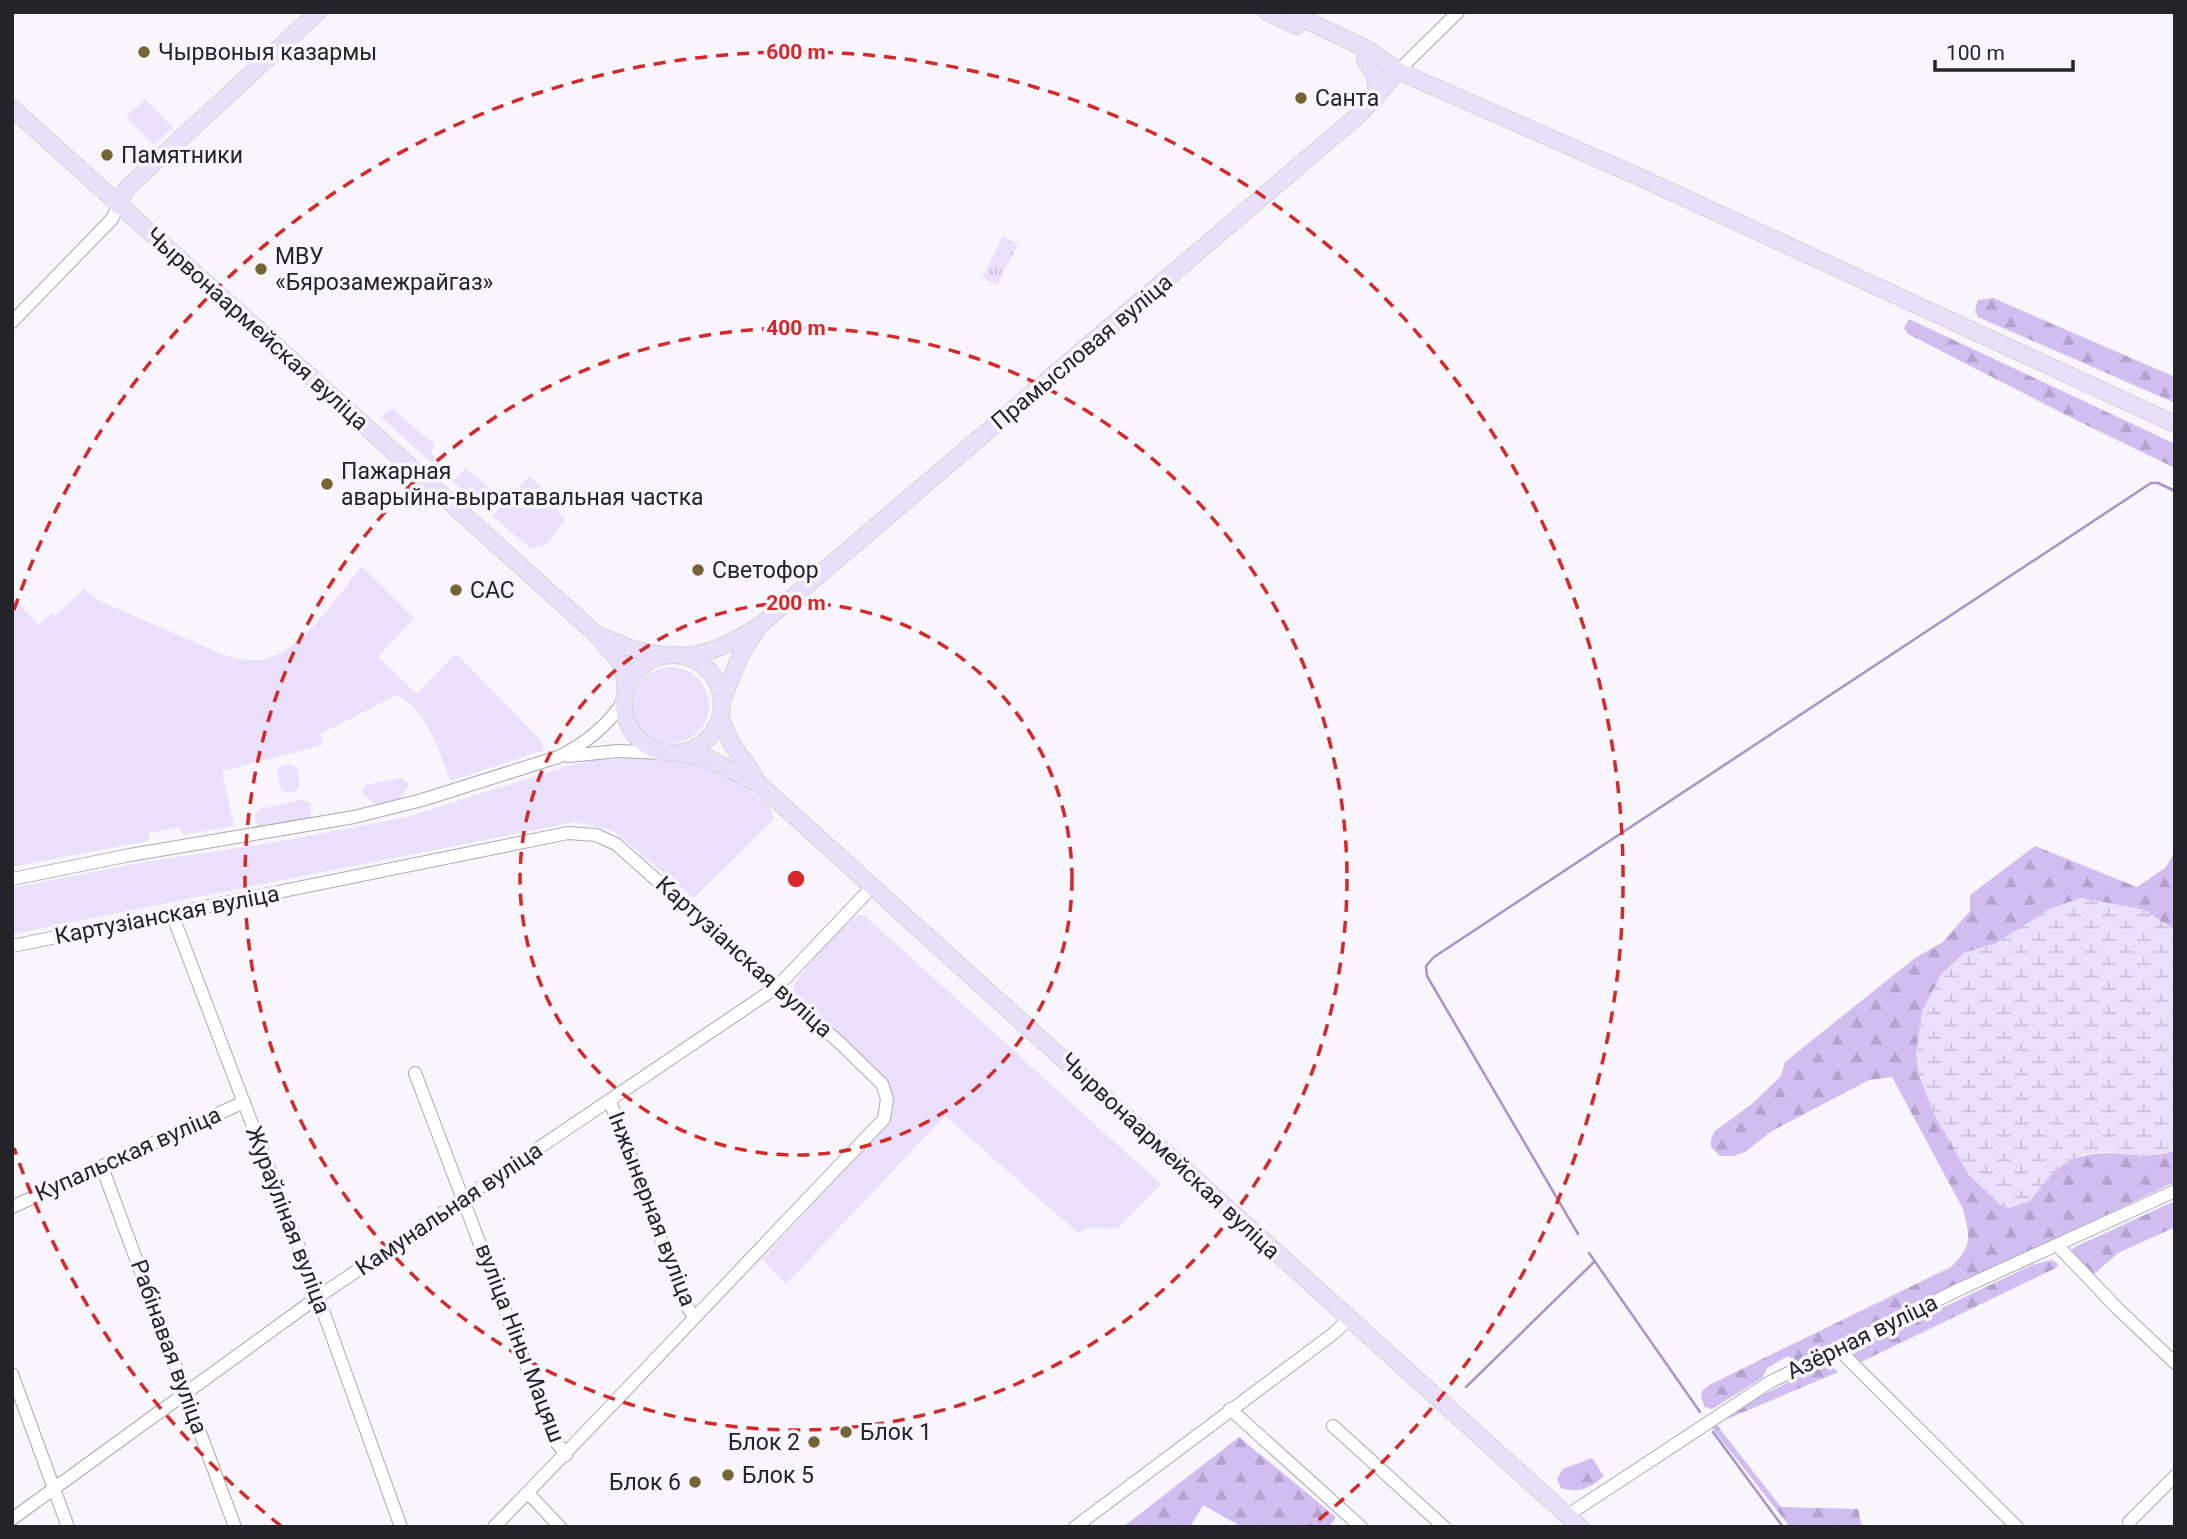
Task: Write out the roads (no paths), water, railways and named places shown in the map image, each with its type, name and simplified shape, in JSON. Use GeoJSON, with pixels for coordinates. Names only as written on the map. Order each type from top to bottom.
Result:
{"type":"FeatureCollection","features":[{"type":"Feature","properties":{"kind":"main road"},"geometry":{"type":"LineString","coordinates":[[118,206],[126,189],[318,12]]}},
{"type":"Feature","properties":{"kind":"main road"},"geometry":{"type":"LineString","coordinates":[[1267,12],[1384,69],[1398,71]]}},
{"type":"Feature","properties":{"kind":"main road"},"geometry":{"type":"LineString","coordinates":[[1289,12],[1369,50],[1398,71],[1662,188],[2175,424]]}},
{"type":"Feature","properties":{"kind":"main road"},"geometry":{"type":"LineString","coordinates":[[1365,60],[1375,76],[1377,88],[1373,100]]}},
{"type":"Feature","properties":{"kind":"main road","name":"Прамысловая вуліца"},"geometry":{"type":"LineString","coordinates":[[685,656],[705,654],[759,626],[1180,269],[1373,100],[1398,71]]}},
{"type":"Feature","properties":{"kind":"main road","name":"Чырвонаармейская вуліца"},"geometry":{"type":"LineString","coordinates":[[12,108],[596,634],[623,666],[625,695]]}},
{"type":"Feature","properties":{"kind":"main road","name":"Прамысловая вуліца"},"geometry":{"type":"LineString","coordinates":[[722,701],[741,654],[759,626]]}},
{"type":"Feature","properties":{"kind":"main road","name":"Чырвонаармейская вуліца"},"geometry":{"type":"LineString","coordinates":[[596,634],[638,651],[665,656]]}},
{"type":"Feature","properties":{"kind":"main road"},"geometry":{"type":"LineString","coordinates":[[665,656],[685,656],[711,673],[719,686],[721,718],[712,735],[698,747],[681,754],[662,753],[646,746],[633,734],[625,718],[625,695],[632,677],[641,667],[665,656]]}},
{"type":"Feature","properties":{"kind":"main road","name":"Чырвонаармейская вуліца"},"geometry":{"type":"LineString","coordinates":[[721,718],[730,741],[760,785],[1580,1527]]}},
{"type":"Feature","properties":{"kind":"main road","name":"Чырвонаармейская вуліца"},"geometry":{"type":"LineString","coordinates":[[681,754],[710,759],[760,785]]}},
{"type":"Feature","properties":{"kind":"street"},"geometry":{"type":"LineString","coordinates":[[1398,71],[1458,12]]}},
{"type":"Feature","properties":{"kind":"street"},"geometry":{"type":"LineString","coordinates":[[12,322],[112,219],[118,206]]}},
{"type":"Feature","properties":{"kind":"street"},"geometry":{"type":"LineString","coordinates":[[12,879],[130,855],[354,817],[422,800],[558,757],[575,749],[592,737],[616,712],[625,695]]}},
{"type":"Feature","properties":{"kind":"street"},"geometry":{"type":"LineString","coordinates":[[558,757],[618,751],[662,753]]}},
{"type":"Feature","properties":{"kind":"street","name":"Картузіанская вуліца"},"geometry":{"type":"LineString","coordinates":[[12,946],[568,834],[596,835],[616,844],[882,1083],[887,1100],[884,1119],[566,1455],[494,1527]]}},
{"type":"Feature","properties":{"kind":"street","name":"Камунальная вуліца"},"geometry":{"type":"LineString","coordinates":[[12,1520],[318,1297],[777,987],[873,886]]}},
{"type":"Feature","properties":{"kind":"street","name":"Жураўліная вуліца"},"geometry":{"type":"LineString","coordinates":[[172,914],[318,1297],[401,1527]]}},
{"type":"Feature","properties":{"kind":"street","name":"вуліца Ніны Мацяш"},"geometry":{"type":"LineString","coordinates":[[415,1073],[554,1439],[566,1455]]}},
{"type":"Feature","properties":{"kind":"street","name":"Інжынерная вуліца"},"geometry":{"type":"LineString","coordinates":[[610,1101],[684,1302],[694,1317]]}},
{"type":"Feature","properties":{"kind":"street","name":"Купальская вуліца"},"geometry":{"type":"LineString","coordinates":[[12,1207],[244,1102]]}},
{"type":"Feature","properties":{"kind":"street","name":"Рабінавая вуліца"},"geometry":{"type":"LineString","coordinates":[[102,1167],[235,1527]]}},
{"type":"Feature","properties":{"kind":"street","name":"Азёрная вуліца"},"geometry":{"type":"LineString","coordinates":[[1568,1516],[1770,1382],[2175,1191]]}},
{"type":"Feature","properties":{"kind":"street"},"geometry":{"type":"LineString","coordinates":[[2057,1245],[2118,1309],[2175,1363]]}},
{"type":"Feature","properties":{"kind":"street"},"geometry":{"type":"LineString","coordinates":[[1075,1527],[1349,1319]]}},
{"type":"Feature","properties":{"kind":"street"},"geometry":{"type":"LineString","coordinates":[[1838,1349],[2017,1527]]}},
{"type":"Feature","properties":{"kind":"street"},"geometry":{"type":"LineString","coordinates":[[12,1374],[68,1527]]}},
{"type":"Feature","properties":{"kind":"street"},"geometry":{"type":"LineString","coordinates":[[1230,1409],[1361,1527]]}},
{"type":"Feature","properties":{"kind":"street"},"geometry":{"type":"LineString","coordinates":[[1333,1426],[1444,1527]]}},
{"type":"Feature","properties":{"kind":"street"},"geometry":{"type":"LineString","coordinates":[[2129,1522],[2175,1476]]}},
{"type":"Feature","properties":{"kind":"street"},"geometry":{"type":"LineString","coordinates":[[527,1493],[560,1527]]}},
{"type":"Feature","properties":{"kind":"waterway"},"geometry":{"type":"LineString","coordinates":[[1578,1234],[1427,976],[1426,966],[1434,957],[2151,483],[2158,483],[2175,491]]}},
{"type":"Feature","properties":{"kind":"waterway"},"geometry":{"type":"LineString","coordinates":[[1589,1253],[1700,1412]]}},
{"type":"Feature","properties":{"kind":"waterway"},"geometry":{"type":"LineString","coordinates":[[1466,1387],[1594,1262]]}},
{"type":"Feature","properties":{"kind":"waterway"},"geometry":{"type":"LineString","coordinates":[[1713,1432],[1783,1527]]}},
{"type":"Feature","properties":{"kind":"place","name":"Чырвоныя казармы"},"geometry":{"type":"Point","coordinates":[144,52]}},
{"type":"Feature","properties":{"kind":"place","name":"Санта"},"geometry":{"type":"Point","coordinates":[1301,98]}},
{"type":"Feature","properties":{"kind":"place","name":"Памятники"},"geometry":{"type":"Point","coordinates":[107,155]}},
{"type":"Feature","properties":{"kind":"place","name":"МВУ «Бярозамежрайгаз»"},"geometry":{"type":"Point","coordinates":[261,269]}},
{"type":"Feature","properties":{"kind":"place","name":"Пажарная аварыйна-выратавальная частка"},"geometry":{"type":"Point","coordinates":[327,484]}},
{"type":"Feature","properties":{"kind":"place","name":"Светофор"},"geometry":{"type":"Point","coordinates":[698,570]}},
{"type":"Feature","properties":{"kind":"place","name":"САС"},"geometry":{"type":"Point","coordinates":[456,590]}},
{"type":"Feature","properties":{"kind":"place","name":"Блок 1"},"geometry":{"type":"Point","coordinates":[846,1432]}},
{"type":"Feature","properties":{"kind":"place","name":"Блок 2"},"geometry":{"type":"Point","coordinates":[814,1442]}},
{"type":"Feature","properties":{"kind":"place","name":"Блок 5"},"geometry":{"type":"Point","coordinates":[728,1475]}},
{"type":"Feature","properties":{"kind":"place","name":"Блок 6"},"geometry":{"type":"Point","coordinates":[695,1482]}}]}
